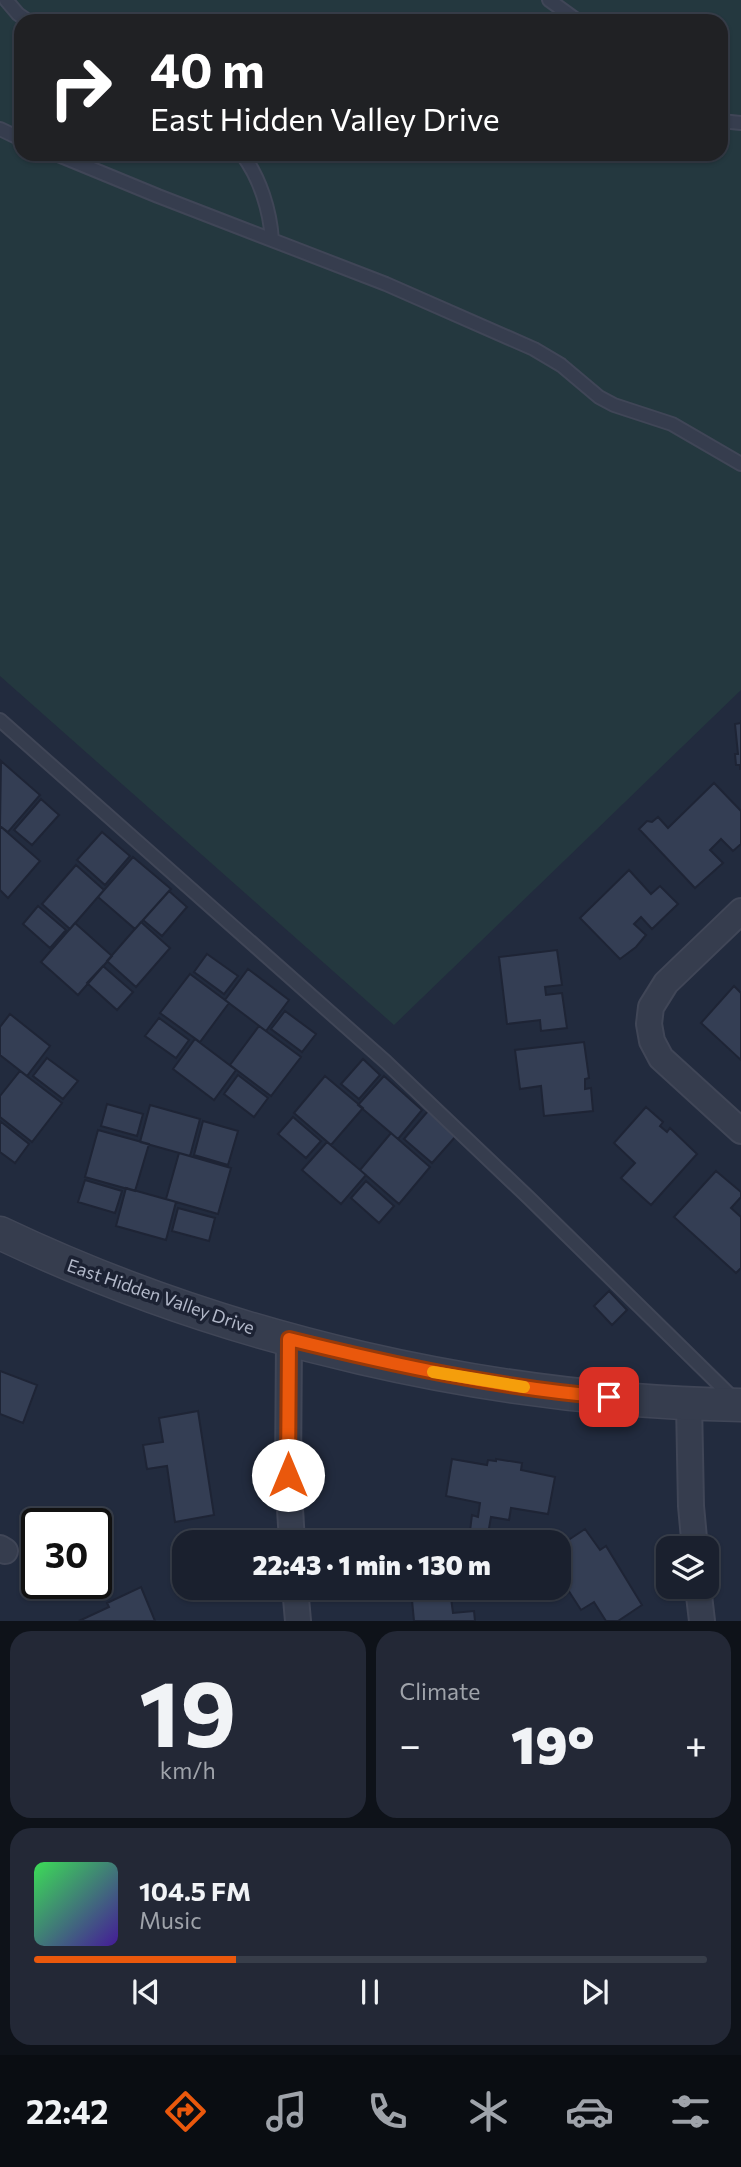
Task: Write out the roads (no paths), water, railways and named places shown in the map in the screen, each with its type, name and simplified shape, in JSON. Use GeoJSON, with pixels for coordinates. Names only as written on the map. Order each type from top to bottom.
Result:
{"type":"FeatureCollection","features":[{"type":"Feature","properties":{"kind":"street"},"geometry":{"type":"LineString","coordinates":[[741,911],[666,983],[652,1007],[649,1024],[652,1041],[661,1058],[741,1131]]}},
{"type":"Feature","properties":{"kind":"street","name":"East Hidden Valley Drive"},"geometry":{"type":"LineString","coordinates":[[0,1233],[134,1290],[226,1321],[387,1363],[482,1381],[583,1395],[740,1405]]}},
{"type":"Feature","properties":{"kind":"street"},"geometry":{"type":"LineString","coordinates":[[289,1339],[288,1475],[291,1530]]}},
{"type":"Feature","properties":{"kind":"street"},"geometry":{"type":"LineString","coordinates":[[689,1403],[694,1536]]}},
{"type":"Feature","properties":{"kind":"street"},"geometry":{"type":"LineString","coordinates":[[699,1599],[702,1621]]}},
{"type":"Feature","properties":{"kind":"street"},"geometry":{"type":"LineString","coordinates":[[296,1600],[298,1621]]}},
{"type":"Feature","properties":{"kind":"lane"},"geometry":{"type":"LineString","coordinates":[[6,0],[17,14]]}},
{"type":"Feature","properties":{"kind":"lane"},"geometry":{"type":"LineString","coordinates":[[549,0],[568,14]]}},
{"type":"Feature","properties":{"kind":"lane"},"geometry":{"type":"LineString","coordinates":[[73,161],[386,284],[534,349],[561,365],[606,401],[671,424],[741,464]]}},
{"type":"Feature","properties":{"kind":"lane"},"geometry":{"type":"LineString","coordinates":[[247,161],[263,196],[272,240]]}},
{"type":"Feature","properties":{"kind":"lane"},"geometry":{"type":"LineString","coordinates":[[0,720],[386,1062],[539,1207],[740,1405]]}}]}
